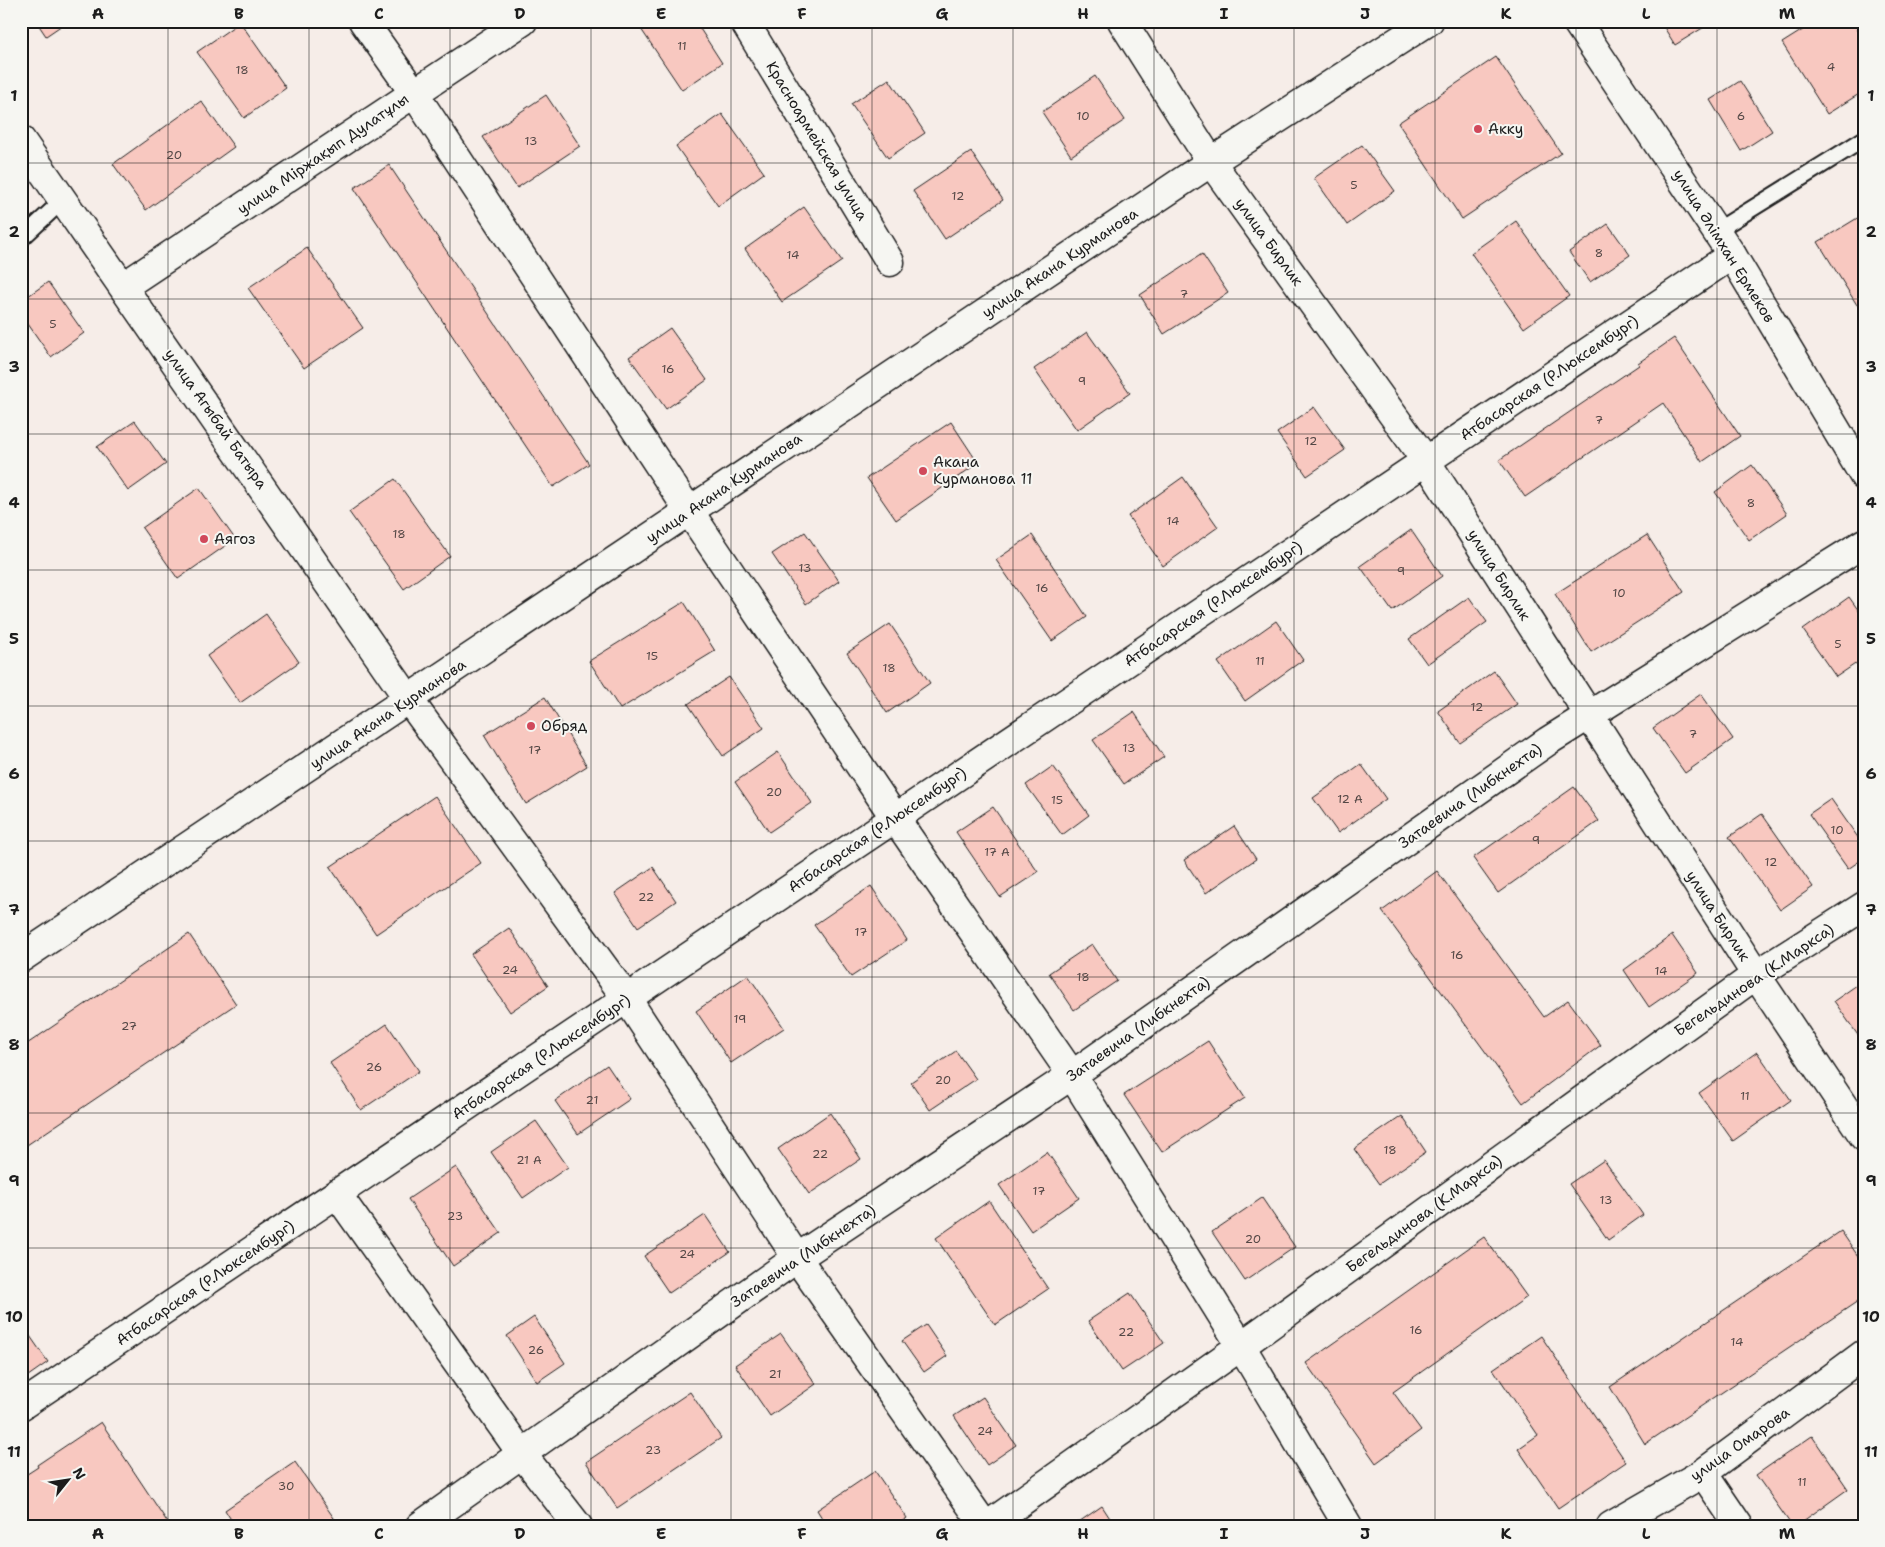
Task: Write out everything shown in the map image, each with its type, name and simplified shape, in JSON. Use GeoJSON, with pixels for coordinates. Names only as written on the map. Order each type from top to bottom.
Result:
{"type":"FeatureCollection","features":[{"type":"Feature","properties":{"kind":"street"},"geometry":{"type":"LineString","coordinates":[[363,21],[414,93],[689,511],[895,818],[1072,1075],[1241,1346],[1348,1526]]}},
{"type":"Feature","properties":{"kind":"street","name":"улица Міржақып Дулатұлы"},"geometry":{"type":"LineString","coordinates":[[124,286],[522,21]]}},
{"type":"Feature","properties":{"kind":"street","name":"Красноармейская улица"},"geometry":{"type":"LineString","coordinates":[[744,21],[890,262]]}},
{"type":"Feature","properties":{"kind":"street","name":"улица Бирлик"},"geometry":{"type":"LineString","coordinates":[[1122,21],[1211,162],[1426,460],[1756,975],[1864,1137]]}},
{"type":"Feature","properties":{"kind":"street","name":"улица Акана Курманова"},"geometry":{"type":"LineString","coordinates":[[21,958],[1211,162],[1429,21]]}},
{"type":"Feature","properties":{"kind":"street","name":"улица Әлімхан Ермеков"},"geometry":{"type":"LineString","coordinates":[[1576,21],[1732,255],[1864,476]]}},
{"type":"Feature","properties":{"kind":"street","name":"улица Агыбай Батыра"},"geometry":{"type":"LineString","coordinates":[[21,140],[124,286],[409,700],[627,998],[797,1258],[986,1526]]}},
{"type":"Feature","properties":{"kind":"street","name":"Атбасарская (Р.Люксембург)"},"geometry":{"type":"LineString","coordinates":[[21,1406],[1732,255]]}},
{"type":"Feature","properties":{"kind":"street","name":"Затаевича (Либкнехта)"},"geometry":{"type":"LineString","coordinates":[[420,1526],[797,1258],[1072,1075],[1540,747],[1864,542]]}},
{"type":"Feature","properties":{"kind":"street","name":"Бегельдинова (К.Маркса)"},"geometry":{"type":"LineString","coordinates":[[986,1526],[1241,1346],[1756,975],[1864,906]]}},
{"type":"Feature","properties":{"kind":"street"},"geometry":{"type":"LineString","coordinates":[[337,1194],[522,1454],[578,1526]]}},
{"type":"Feature","properties":{"kind":"street","name":"улица Омарова"},"geometry":{"type":"LineString","coordinates":[[1610,1526],[1703,1473],[1864,1354]]}},
{"type":"Feature","properties":{"kind":"street"},"geometry":{"type":"LineString","coordinates":[[1703,1473],[1739,1526]]}},
{"type":"Feature","properties":{"kind":"lane"},"geometry":{"type":"LineString","coordinates":[[1716,231],[1864,139]]}},
{"type":"Feature","properties":{"kind":"lane"},"geometry":{"type":"LineString","coordinates":[[21,239],[63,200]]}},
{"type":"Feature","properties":{"kind":"building"},"geometry":{"type":"Polygon","coordinates":[[[36,21],[68,21],[46,36],[36,21]]]}},
{"type":"Feature","properties":{"kind":"building"},"geometry":{"type":"Polygon","coordinates":[[[653,21],[695,21],[722,63],[682,90],[641,29],[653,21]]]}},
{"type":"Feature","properties":{"kind":"building"},"geometry":{"type":"Polygon","coordinates":[[[1660,21],[1714,21],[1675,45],[1660,21]]]}},
{"type":"Feature","properties":{"kind":"building"},"geometry":{"type":"Polygon","coordinates":[[[1817,21],[1852,21],[1864,40],[1864,91],[1827,114],[1782,43],[1817,21]]]}},
{"type":"Feature","properties":{"kind":"building"},"geometry":{"type":"Polygon","coordinates":[[[240,22],[286,88],[244,118],[197,52],[240,22]]]}},
{"type":"Feature","properties":{"kind":"building"},"geometry":{"type":"Polygon","coordinates":[[[1496,57],[1561,153],[1462,219],[1398,123],[1496,57]]]}},
{"type":"Feature","properties":{"kind":"building"},"geometry":{"type":"Polygon","coordinates":[[[1095,76],[1125,120],[1071,156],[1042,112],[1095,76]]]}},
{"type":"Feature","properties":{"kind":"building"},"geometry":{"type":"Polygon","coordinates":[[[889,79],[925,133],[888,158],[851,104],[889,79]]]}},
{"type":"Feature","properties":{"kind":"building"},"geometry":{"type":"Polygon","coordinates":[[[1740,81],[1772,131],[1741,151],[1710,100],[1740,81]]]}},
{"type":"Feature","properties":{"kind":"building"},"geometry":{"type":"Polygon","coordinates":[[[546,95],[580,146],[517,188],[483,137],[546,95]]]}},
{"type":"Feature","properties":{"kind":"building"},"geometry":{"type":"Polygon","coordinates":[[[201,101],[234,147],[146,210],[113,164],[201,101]]]}},
{"type":"Feature","properties":{"kind":"building"},"geometry":{"type":"Polygon","coordinates":[[[722,114],[764,173],[718,206],[676,146],[722,114]]]}},
{"type":"Feature","properties":{"kind":"building"},"geometry":{"type":"Polygon","coordinates":[[[1362,145],[1395,191],[1347,225],[1314,178],[1362,145]]]}},
{"type":"Feature","properties":{"kind":"building"},"geometry":{"type":"Polygon","coordinates":[[[971,152],[1003,200],[945,239],[913,191],[971,152]]]}},
{"type":"Feature","properties":{"kind":"building"},"geometry":{"type":"Polygon","coordinates":[[[389,165],[589,464],[553,487],[354,188],[389,165]]]}},
{"type":"Feature","properties":{"kind":"building"},"geometry":{"type":"Polygon","coordinates":[[[804,207],[842,261],[782,302],[745,249],[804,207]]]}},
{"type":"Feature","properties":{"kind":"building"},"geometry":{"type":"Polygon","coordinates":[[[1864,214],[1864,301],[1857,305],[1818,242],[1864,214]]]}},
{"type":"Feature","properties":{"kind":"building"},"geometry":{"type":"Polygon","coordinates":[[[1516,221],[1569,296],[1524,328],[1471,253],[1516,221]]]}},
{"type":"Feature","properties":{"kind":"building"},"geometry":{"type":"Polygon","coordinates":[[[1608,224],[1630,255],[1590,282],[1569,252],[1608,224]]]}},
{"type":"Feature","properties":{"kind":"building"},"geometry":{"type":"Polygon","coordinates":[[[307,248],[363,328],[304,368],[248,288],[307,248]]]}},
{"type":"Feature","properties":{"kind":"building"},"geometry":{"type":"Polygon","coordinates":[[[1202,254],[1228,293],[1164,334],[1140,295],[1202,254]]]}},
{"type":"Feature","properties":{"kind":"building"},"geometry":{"type":"Polygon","coordinates":[[[48,282],[84,333],[51,357],[21,314],[21,301],[48,282]]]}},
{"type":"Feature","properties":{"kind":"building"},"geometry":{"type":"Polygon","coordinates":[[[670,328],[707,380],[666,409],[629,357],[670,328]]]}},
{"type":"Feature","properties":{"kind":"building"},"geometry":{"type":"Polygon","coordinates":[[[1087,332],[1130,393],[1077,430],[1034,369],[1087,332]]]}},
{"type":"Feature","properties":{"kind":"building"},"geometry":{"type":"Polygon","coordinates":[[[1674,338],[1740,436],[1702,462],[1663,403],[1525,497],[1499,460],[1639,365],[1638,363],[1674,338]]]}},
{"type":"Feature","properties":{"kind":"building"},"geometry":{"type":"Polygon","coordinates":[[[1314,407],[1345,450],[1307,476],[1277,433],[1314,407]]]}},
{"type":"Feature","properties":{"kind":"building"},"geometry":{"type":"Polygon","coordinates":[[[135,421],[166,464],[128,491],[97,447],[135,421]]]}},
{"type":"Feature","properties":{"kind":"building","name":"Акана Курманова 11"},"geometry":{"type":"Polygon","coordinates":[[[951,422],[978,463],[896,520],[867,478],[951,422]]]}},
{"type":"Feature","properties":{"kind":"building"},"geometry":{"type":"Polygon","coordinates":[[[1752,465],[1787,514],[1749,540],[1715,492],[1752,465]]]}},
{"type":"Feature","properties":{"kind":"building"},"geometry":{"type":"Polygon","coordinates":[[[1183,477],[1218,527],[1163,566],[1128,516],[1183,477]]]}},
{"type":"Feature","properties":{"kind":"building"},"geometry":{"type":"Polygon","coordinates":[[[395,479],[450,556],[404,589],[349,512],[395,479]]]}},
{"type":"Feature","properties":{"kind":"building"},"geometry":{"type":"Polygon","coordinates":[[[199,488],[235,539],[178,579],[142,528],[199,488]]]}},
{"type":"Feature","properties":{"kind":"building"},"geometry":{"type":"Polygon","coordinates":[[[1411,530],[1442,576],[1392,611],[1360,566],[1411,530]]]}},
{"type":"Feature","properties":{"kind":"building"},"geometry":{"type":"Polygon","coordinates":[[[805,532],[839,581],[806,604],[772,554],[805,532]]]}},
{"type":"Feature","properties":{"kind":"building"},"geometry":{"type":"Polygon","coordinates":[[[1032,535],[1087,617],[1052,641],[996,560],[1032,535]]]}},
{"type":"Feature","properties":{"kind":"building"},"geometry":{"type":"Polygon","coordinates":[[[1647,535],[1684,592],[1591,652],[1555,594],[1647,535]]]}},
{"type":"Feature","properties":{"kind":"building"},"geometry":{"type":"Polygon","coordinates":[[[1469,597],[1487,622],[1427,664],[1409,639],[1469,597]]]}},
{"type":"Feature","properties":{"kind":"building"},"geometry":{"type":"Polygon","coordinates":[[[1849,597],[1864,618],[1864,658],[1836,677],[1803,630],[1849,597]]]}},
{"type":"Feature","properties":{"kind":"building"},"geometry":{"type":"Polygon","coordinates":[[[684,602],[715,651],[620,709],[589,661],[684,602]]]}},
{"type":"Feature","properties":{"kind":"building"},"geometry":{"type":"Polygon","coordinates":[[[266,614],[299,662],[240,703],[207,656],[266,614]]]}},
{"type":"Feature","properties":{"kind":"building"},"geometry":{"type":"Polygon","coordinates":[[[1276,621],[1303,660],[1245,701],[1218,662],[1276,621]]]}},
{"type":"Feature","properties":{"kind":"building"},"geometry":{"type":"Polygon","coordinates":[[[890,624],[930,683],[887,713],[847,653],[890,624]]]}},
{"type":"Feature","properties":{"kind":"building"},"geometry":{"type":"Polygon","coordinates":[[[1494,671],[1517,704],[1460,743],[1438,711],[1494,671]]]}},
{"type":"Feature","properties":{"kind":"building"},"geometry":{"type":"Polygon","coordinates":[[[729,677],[764,728],[723,756],[688,704],[729,677]]]}},
{"type":"Feature","properties":{"kind":"building"},"geometry":{"type":"Polygon","coordinates":[[[1701,694],[1733,739],[1685,773],[1653,728],[1701,694]]]}},
{"type":"Feature","properties":{"kind":"building"},"geometry":{"type":"Polygon","coordinates":[[[545,697],[587,766],[526,804],[484,735],[545,697]]]}},
{"type":"Feature","properties":{"kind":"building"},"geometry":{"type":"Polygon","coordinates":[[[1134,712],[1164,757],[1124,784],[1093,740],[1134,712]]]}},
{"type":"Feature","properties":{"kind":"building"},"geometry":{"type":"Polygon","coordinates":[[[778,752],[812,803],[769,832],[735,782],[778,752]]]}},
{"type":"Feature","properties":{"kind":"building"},"geometry":{"type":"Polygon","coordinates":[[[1361,764],[1386,799],[1338,833],[1313,798],[1361,764]]]}},
{"type":"Feature","properties":{"kind":"building"},"geometry":{"type":"Polygon","coordinates":[[[1053,766],[1089,815],[1062,835],[1026,785],[1053,766]]]}},
{"type":"Feature","properties":{"kind":"building"},"geometry":{"type":"Polygon","coordinates":[[[1574,787],[1599,821],[1498,893],[1473,858],[1574,787]]]}},
{"type":"Feature","properties":{"kind":"building"},"geometry":{"type":"Polygon","coordinates":[[[435,796],[481,863],[376,934],[330,867],[435,796]]]}},
{"type":"Feature","properties":{"kind":"building"},"geometry":{"type":"Polygon","coordinates":[[[1831,799],[1864,846],[1864,858],[1848,869],[1809,814],[1831,799]]]}},
{"type":"Feature","properties":{"kind":"building"},"geometry":{"type":"Polygon","coordinates":[[[993,807],[1038,872],[1000,897],[956,832],[993,807]]]}},
{"type":"Feature","properties":{"kind":"building"},"geometry":{"type":"Polygon","coordinates":[[[1762,814],[1813,887],[1780,910],[1729,837],[1762,814]]]}},
{"type":"Feature","properties":{"kind":"building"},"geometry":{"type":"Polygon","coordinates":[[[1234,826],[1256,859],[1206,893],[1184,860],[1234,826]]]}},
{"type":"Feature","properties":{"kind":"building"},"geometry":{"type":"Polygon","coordinates":[[[653,867],[676,901],[638,927],[615,893],[653,867]]]}},
{"type":"Feature","properties":{"kind":"building"},"geometry":{"type":"Polygon","coordinates":[[[1437,871],[1544,1017],[1568,1000],[1601,1045],[1523,1103],[1382,911],[1437,871]]]}},
{"type":"Feature","properties":{"kind":"building"},"geometry":{"type":"Polygon","coordinates":[[[871,886],[907,940],[851,977],[814,925],[871,886]]]}},
{"type":"Feature","properties":{"kind":"building"},"geometry":{"type":"Polygon","coordinates":[[[509,928],[548,986],[510,1012],[471,954],[509,928]]]}},
{"type":"Feature","properties":{"kind":"building"},"geometry":{"type":"Polygon","coordinates":[[[189,934],[236,1004],[21,1149],[21,1048],[189,934]]]}},
{"type":"Feature","properties":{"kind":"building"},"geometry":{"type":"Polygon","coordinates":[[[1672,935],[1698,973],[1649,1007],[1624,970],[1672,935]]]}},
{"type":"Feature","properties":{"kind":"building"},"geometry":{"type":"Polygon","coordinates":[[[1092,944],[1117,981],[1074,1010],[1049,973],[1092,944]]]}},
{"type":"Feature","properties":{"kind":"building"},"geometry":{"type":"Polygon","coordinates":[[[748,975],[784,1028],[731,1063],[696,1011],[748,975]]]}},
{"type":"Feature","properties":{"kind":"building"},"geometry":{"type":"Polygon","coordinates":[[[1864,980],[1864,1039],[1862,1041],[1834,1001],[1864,980]]]}},
{"type":"Feature","properties":{"kind":"building"},"geometry":{"type":"Polygon","coordinates":[[[387,1024],[419,1071],[361,1110],[330,1063],[387,1024]]]}},
{"type":"Feature","properties":{"kind":"building"},"geometry":{"type":"Polygon","coordinates":[[[1208,1041],[1245,1098],[1162,1152],[1124,1095],[1208,1041]]]}},
{"type":"Feature","properties":{"kind":"building"},"geometry":{"type":"Polygon","coordinates":[[[956,1051],[976,1079],[930,1110],[911,1082],[956,1051]]]}},
{"type":"Feature","properties":{"kind":"building"},"geometry":{"type":"Polygon","coordinates":[[[1757,1052],[1791,1100],[1733,1141],[1699,1093],[1757,1052]]]}},
{"type":"Feature","properties":{"kind":"building"},"geometry":{"type":"Polygon","coordinates":[[[607,1065],[630,1099],[578,1134],[555,1101],[607,1065]]]}},
{"type":"Feature","properties":{"kind":"building"},"geometry":{"type":"Polygon","coordinates":[[[830,1113],[861,1159],[809,1194],[778,1149],[830,1113]]]}},
{"type":"Feature","properties":{"kind":"building"},"geometry":{"type":"Polygon","coordinates":[[[1402,1116],[1426,1152],[1379,1184],[1354,1149],[1402,1116]]]}},
{"type":"Feature","properties":{"kind":"building"},"geometry":{"type":"Polygon","coordinates":[[[536,1121],[568,1167],[523,1198],[491,1152],[536,1121]]]}},
{"type":"Feature","properties":{"kind":"building"},"geometry":{"type":"Polygon","coordinates":[[[1047,1152],[1079,1198],[1031,1231],[999,1185],[1047,1152]]]}},
{"type":"Feature","properties":{"kind":"building"},"geometry":{"type":"Polygon","coordinates":[[[1604,1160],[1643,1215],[1608,1240],[1569,1184],[1604,1160]]]}},
{"type":"Feature","properties":{"kind":"building"},"geometry":{"type":"Polygon","coordinates":[[[456,1167],[501,1233],[453,1266],[408,1199],[456,1167]]]}},
{"type":"Feature","properties":{"kind":"building"},"geometry":{"type":"Polygon","coordinates":[[[1262,1198],[1295,1247],[1245,1281],[1212,1232],[1262,1198]]]}},
{"type":"Feature","properties":{"kind":"building"},"geometry":{"type":"Polygon","coordinates":[[[989,1201],[1048,1289],[995,1325],[936,1238],[989,1201]]]}},
{"type":"Feature","properties":{"kind":"building"},"geometry":{"type":"Polygon","coordinates":[[[705,1215],[730,1252],[669,1293],[644,1256],[705,1215]]]}},
{"type":"Feature","properties":{"kind":"building"},"geometry":{"type":"Polygon","coordinates":[[[1841,1231],[1864,1265],[1864,1297],[1645,1444],[1610,1387],[1841,1231]]]}},
{"type":"Feature","properties":{"kind":"building"},"geometry":{"type":"Polygon","coordinates":[[[1484,1237],[1527,1297],[1393,1392],[1421,1430],[1376,1463],[1306,1363],[1484,1237]]]}},
{"type":"Feature","properties":{"kind":"building"},"geometry":{"type":"Polygon","coordinates":[[[1130,1293],[1164,1343],[1122,1371],[1088,1321],[1130,1293]]]}},
{"type":"Feature","properties":{"kind":"building"},"geometry":{"type":"Polygon","coordinates":[[[534,1317],[565,1363],[537,1382],[507,1336],[534,1317]]]}},
{"type":"Feature","properties":{"kind":"building"},"geometry":{"type":"Polygon","coordinates":[[[21,1323],[48,1362],[21,1381],[21,1323]]]}},
{"type":"Feature","properties":{"kind":"building"},"geometry":{"type":"Polygon","coordinates":[[[926,1325],[947,1356],[924,1372],[902,1341],[926,1325]]]}},
{"type":"Feature","properties":{"kind":"building"},"geometry":{"type":"Polygon","coordinates":[[[781,1334],[816,1384],[770,1416],[735,1365],[781,1334]]]}},
{"type":"Feature","properties":{"kind":"building"},"geometry":{"type":"Polygon","coordinates":[[[1541,1336],[1626,1462],[1558,1508],[1518,1449],[1538,1435],[1493,1369],[1541,1336]]]}},
{"type":"Feature","properties":{"kind":"building"},"geometry":{"type":"Polygon","coordinates":[[[690,1392],[721,1438],[617,1508],[586,1462],[690,1392]]]}},
{"type":"Feature","properties":{"kind":"building"},"geometry":{"type":"Polygon","coordinates":[[[983,1397],[1016,1445],[987,1465],[954,1416],[983,1397]]]}},
{"type":"Feature","properties":{"kind":"building"},"geometry":{"type":"Polygon","coordinates":[[[101,1422],[170,1526],[21,1526],[21,1478],[101,1422]]]}},
{"type":"Feature","properties":{"kind":"building"},"geometry":{"type":"Polygon","coordinates":[[[1812,1436],[1848,1489],[1796,1526],[1792,1526],[1756,1475],[1812,1436]]]}},
{"type":"Feature","properties":{"kind":"building"},"geometry":{"type":"Polygon","coordinates":[[[295,1462],[336,1521],[330,1526],[235,1526],[225,1510],[295,1462]]]}},
{"type":"Feature","properties":{"kind":"building"},"geometry":{"type":"Polygon","coordinates":[[[875,1471],[907,1518],[895,1526],[827,1526],[817,1510],[875,1471]]]}},
{"type":"Feature","properties":{"kind":"building"},"geometry":{"type":"Polygon","coordinates":[[[1102,1506],[1115,1526],[1073,1526],[1102,1506]]]}},
{"type":"Feature","properties":{"kind":"place","name":"Акку"},"geometry":{"type":"Point","coordinates":[1478,129]}},
{"type":"Feature","properties":{"kind":"place","name":"Акана Курманова 11"},"geometry":{"type":"Point","coordinates":[923,471]}},
{"type":"Feature","properties":{"kind":"place","name":"Аягоз"},"geometry":{"type":"Point","coordinates":[204,539]}},
{"type":"Feature","properties":{"kind":"place","name":"Обряд"},"geometry":{"type":"Point","coordinates":[531,726]}}]}
